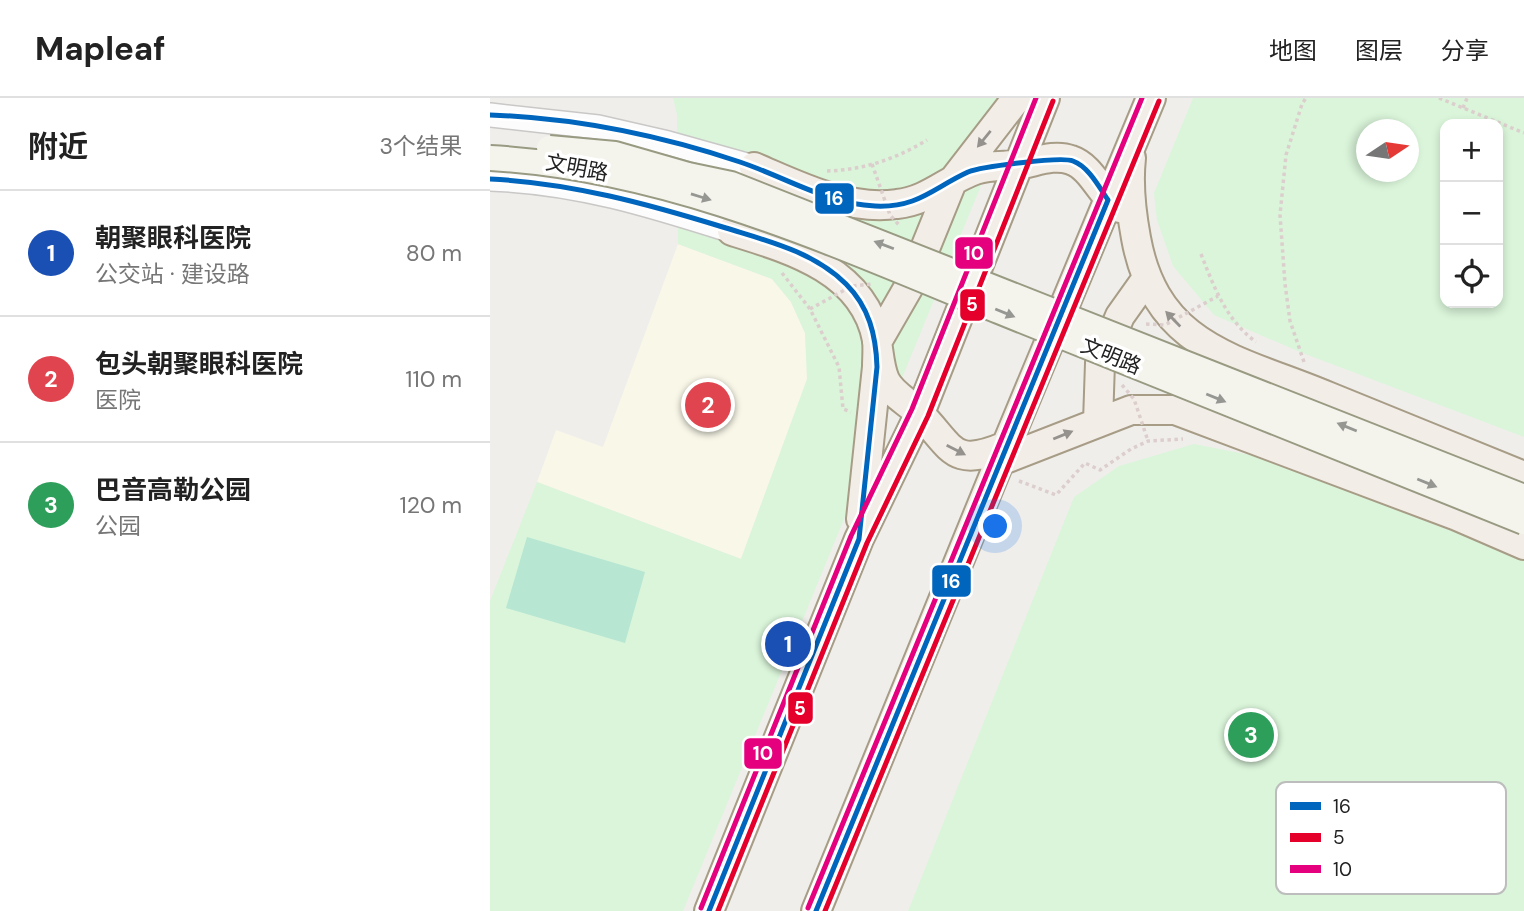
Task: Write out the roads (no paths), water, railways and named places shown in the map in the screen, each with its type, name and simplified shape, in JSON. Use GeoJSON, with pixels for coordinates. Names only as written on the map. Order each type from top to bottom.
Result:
{"type":"FeatureCollection","features":[{"type":"Feature","properties":{"kind":"main road"},"geometry":{"type":"LineString","coordinates":[[859,539],[876,379],[877,342],[911,283],[952,182],[1017,98]]}},
{"type":"Feature","properties":{"kind":"main road"},"geometry":{"type":"LineString","coordinates":[[709,911],[859,539],[920,413],[1045,98]]}},
{"type":"Feature","properties":{"kind":"main road"},"geometry":{"type":"LineString","coordinates":[[816,911],[1008,463],[1108,200],[1151,98]]}},
{"type":"Feature","properties":{"kind":"main road"},"geometry":{"type":"LineString","coordinates":[[1134,137],[1130,180],[1138,252],[1147,278],[1167,313],[1197,340],[1241,364],[1316,391],[1524,476]]}},
{"type":"Feature","properties":{"kind":"main road","name":"文明路"},"geometry":{"type":"LineString","coordinates":[[490,142],[615,154],[731,184],[1524,497]]}},
{"type":"Feature","properties":{"kind":"main road"},"geometry":{"type":"LineString","coordinates":[[754,167],[828,197],[871,206],[913,202],[925,198],[981,168],[1019,165],[1059,157],[1072,160],[1087,171],[1108,200],[1125,214],[1134,226]]}},
{"type":"Feature","properties":{"kind":"main road","name":"文明路"},"geometry":{"type":"LineString","coordinates":[[490,158],[536,160],[705,198],[894,269],[1524,522]]}},
{"type":"Feature","properties":{"kind":"main road"},"geometry":{"type":"LineString","coordinates":[[732,231],[804,256],[847,285],[865,309],[877,342],[886,381],[920,413],[955,453],[979,455],[1008,463],[1131,410],[1175,410],[1457,516],[1524,545]]}},
{"type":"Feature","properties":{"kind":"main road"},"geometry":{"type":"LineString","coordinates":[[1098,422],[1100,363],[1119,316],[1147,278]]}},
{"type":"Feature","properties":{"kind":"street","name":"文明路"},"geometry":{"type":"LineString","coordinates":[[490,115],[598,127],[754,167]]}},
{"type":"Feature","properties":{"kind":"street","name":"文明路"},"geometry":{"type":"LineString","coordinates":[[490,179],[560,185],[604,193],[732,231]]}},
{"type":"Feature","properties":{"kind":"place","name":"包头朝聚眼科医院"},"geometry":{"type":"Point","coordinates":[708,405]}},
{"type":"Feature","properties":{"kind":"place","name":"朝聚眼科医院"},"geometry":{"type":"Point","coordinates":[788,644]}},
{"type":"Feature","properties":{"kind":"place","name":"巴音高勒公园"},"geometry":{"type":"Point","coordinates":[1251,735]}}]}
